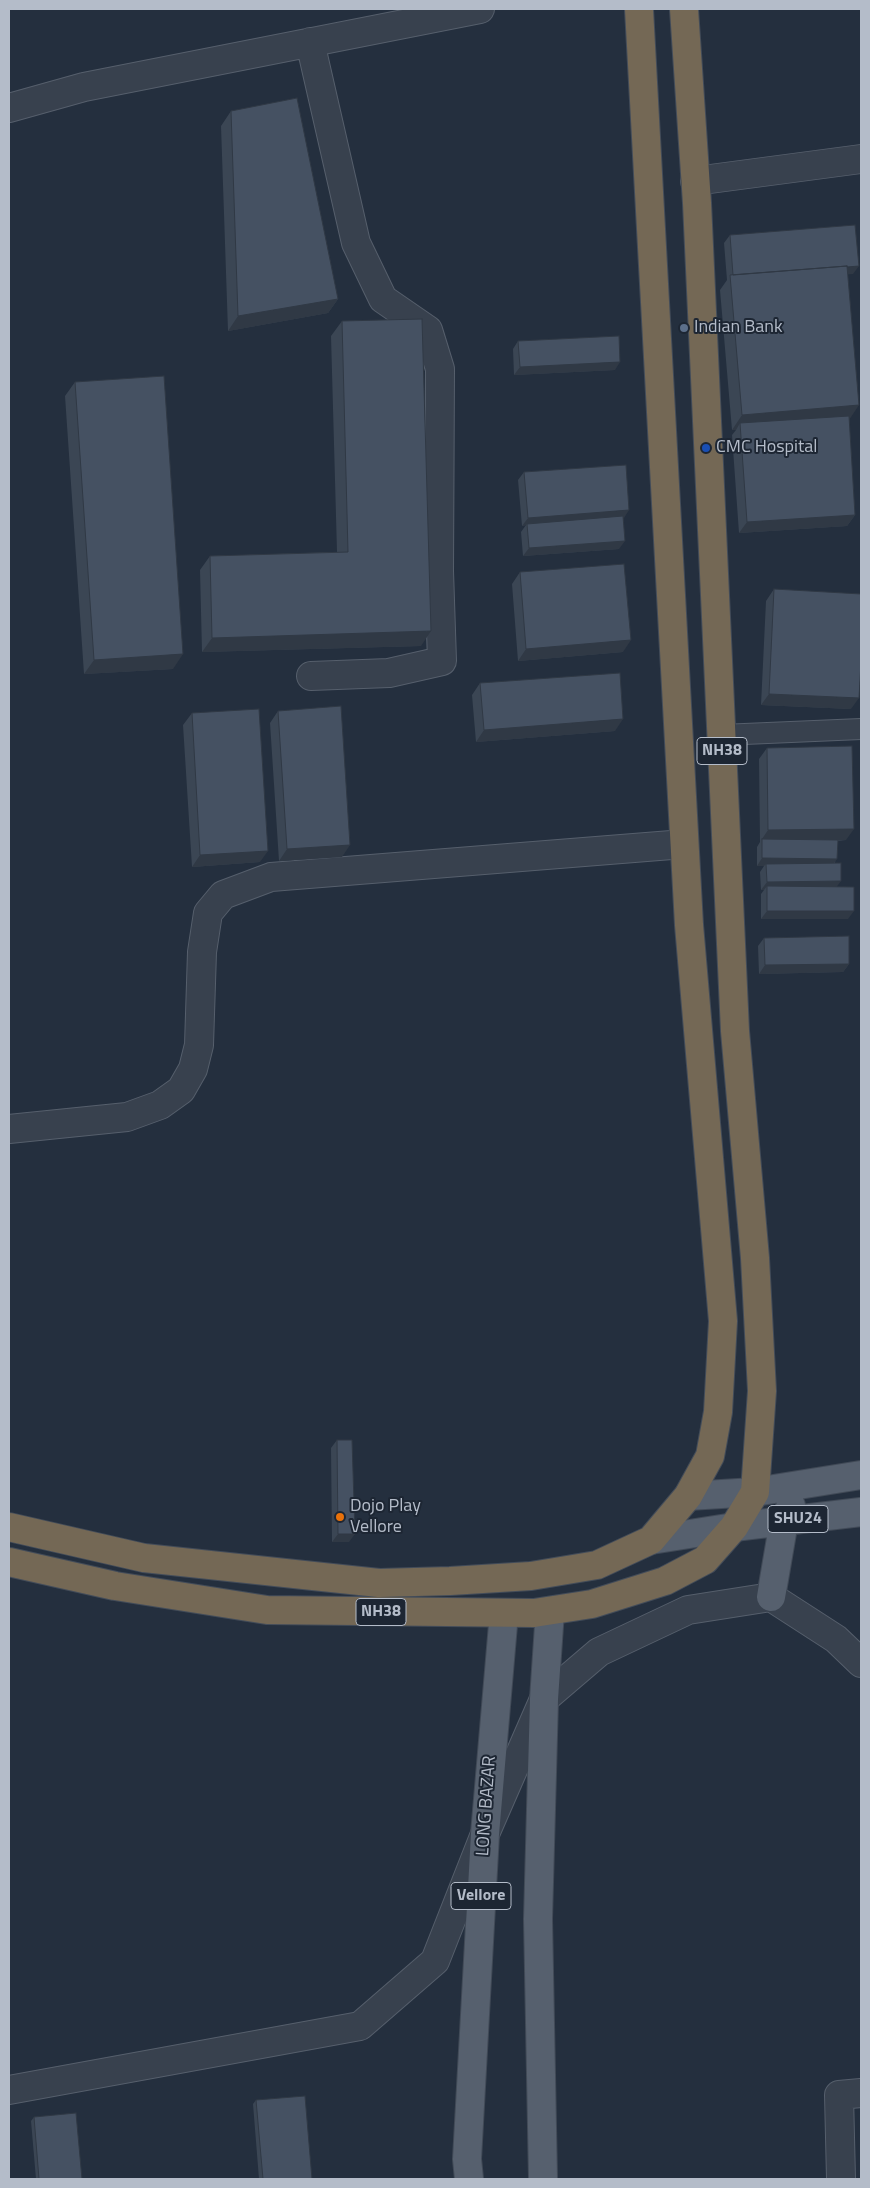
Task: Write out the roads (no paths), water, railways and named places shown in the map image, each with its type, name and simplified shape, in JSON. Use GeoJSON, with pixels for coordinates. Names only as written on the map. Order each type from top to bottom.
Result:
{"type":"FeatureCollection","features":[{"type":"Feature","properties":{"kind":"highway","name":"NH38"},"geometry":{"type":"LineString","coordinates":[[9,1526],[144,1558],[379,1583],[531,1576],[597,1565],[651,1540],[688,1496],[710,1456],[718,1412],[723,1321],[689,925],[639,9]]}},
{"type":"Feature","properties":{"kind":"highway","name":"NH38"},"geometry":{"type":"LineString","coordinates":[[9,1562],[115,1586],[267,1610],[504,1613],[550,1611],[592,1604],[665,1581],[705,1560],[734,1527],[755,1492],[762,1391],[756,1258],[735,1031],[695,181],[684,9]]}},
{"type":"Feature","properties":{"kind":"main road","name":"SHU24"},"geometry":{"type":"LineString","coordinates":[[688,1496],[755,1492],[861,1475]]}},
{"type":"Feature","properties":{"kind":"main road"},"geometry":{"type":"LineString","coordinates":[[771,1597],[784,1520],[800,1485]]}},
{"type":"Feature","properties":{"kind":"main road","name":"SHU24"},"geometry":{"type":"LineString","coordinates":[[651,1540],[784,1520],[861,1512]]}},
{"type":"Feature","properties":{"kind":"main road"},"geometry":{"type":"LineString","coordinates":[[544,2179],[538,1919],[544,1698],[550,1611]]}},
{"type":"Feature","properties":{"kind":"main road","name":"LONG BAZAR"},"geometry":{"type":"LineString","coordinates":[[468,2179],[467,2159],[485,1834],[504,1613]]}},
{"type":"Feature","properties":{"kind":"street"},"geometry":{"type":"LineString","coordinates":[[9,108],[84,87],[480,9]]}},
{"type":"Feature","properties":{"kind":"street"},"geometry":{"type":"LineString","coordinates":[[310,42],[356,243],[383,299],[428,330],[440,368],[439,571],[442,661],[390,673],[311,676]]}},
{"type":"Feature","properties":{"kind":"street"},"geometry":{"type":"LineString","coordinates":[[695,181],[861,159]]}},
{"type":"Feature","properties":{"kind":"street"},"geometry":{"type":"LineString","coordinates":[[9,1128],[126,1117],[160,1105],[181,1090],[193,1069],[199,1045],[202,952],[208,913],[223,895],[271,876],[684,844]]}},
{"type":"Feature","properties":{"kind":"street"},"geometry":{"type":"LineString","coordinates":[[9,2090],[360,2026],[435,1961],[485,1834],[544,1698],[599,1652],[688,1610],[771,1597],[836,1639],[861,1663]]}},
{"type":"Feature","properties":{"kind":"street"},"geometry":{"type":"LineString","coordinates":[[841,2179],[839,2095],[861,2093]]}},
{"type":"Feature","properties":{"kind":"lane"},"geometry":{"type":"LineString","coordinates":[[721,735],[861,729]]}},
{"type":"Feature","properties":{"kind":"place","name":"Indian Bank"},"geometry":{"type":"Point","coordinates":[684,328]}},
{"type":"Feature","properties":{"kind":"place","name":"CMC Hospital"},"geometry":{"type":"Point","coordinates":[706,448]}},
{"type":"Feature","properties":{"kind":"place","name":"Dojo Play Vellore"},"geometry":{"type":"Point","coordinates":[340,1517]}}]}
